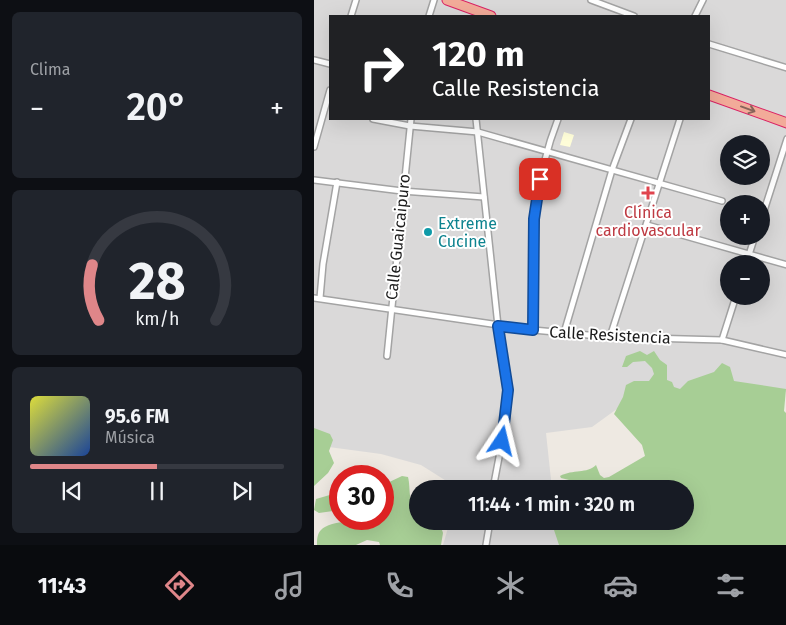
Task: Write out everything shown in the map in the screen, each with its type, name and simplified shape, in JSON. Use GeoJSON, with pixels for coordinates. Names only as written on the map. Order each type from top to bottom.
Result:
{"type":"FeatureCollection","features":[{"type":"Feature","properties":{"kind":"highway"},"geometry":{"type":"LineString","coordinates":[[447,0],[472,13],[485,15]]}},
{"type":"Feature","properties":{"kind":"highway"},"geometry":{"type":"LineString","coordinates":[[710,95],[786,123]]}},
{"type":"Feature","properties":{"kind":"street"},"geometry":{"type":"LineString","coordinates":[[351,15],[356,0]]}},
{"type":"Feature","properties":{"kind":"street"},"geometry":{"type":"LineString","coordinates":[[429,15],[434,0]]}},
{"type":"Feature","properties":{"kind":"street"},"geometry":{"type":"LineString","coordinates":[[591,0],[631,15]]}},
{"type":"Feature","properties":{"kind":"street"},"geometry":{"type":"LineString","coordinates":[[696,15],[703,0]]}},
{"type":"Feature","properties":{"kind":"street"},"geometry":{"type":"LineString","coordinates":[[710,44],[786,68]]}},
{"type":"Feature","properties":{"kind":"street"},"geometry":{"type":"LineString","coordinates":[[314,60],[329,64]]}},
{"type":"Feature","properties":{"kind":"street"},"geometry":{"type":"LineString","coordinates":[[314,147],[327,110],[329,97]]}},
{"type":"Feature","properties":{"kind":"street"},"geometry":{"type":"LineString","coordinates":[[378,120],[410,126],[478,132],[720,200]]}},
{"type":"Feature","properties":{"kind":"street","name":"Calle Guaicaipuro"},"geometry":{"type":"LineString","coordinates":[[387,356],[390,308],[410,120]]}},
{"type":"Feature","properties":{"kind":"street"},"geometry":{"type":"LineString","coordinates":[[476,120],[498,326],[508,390],[506,415],[495,480]]}},
{"type":"Feature","properties":{"kind":"street"},"geometry":{"type":"LineString","coordinates":[[533,330],[536,193],[546,150],[558,120]]}},
{"type":"Feature","properties":{"kind":"street"},"geometry":{"type":"LineString","coordinates":[[564,333],[612,170],[631,120]]}},
{"type":"Feature","properties":{"kind":"street"},"geometry":{"type":"LineString","coordinates":[[610,337],[661,184],[680,120]]}},
{"type":"Feature","properties":{"kind":"street"},"geometry":{"type":"LineString","coordinates":[[769,195],[786,139]]}},
{"type":"Feature","properties":{"kind":"street"},"geometry":{"type":"LineString","coordinates":[[314,180],[402,191],[484,197]]}},
{"type":"Feature","properties":{"kind":"street"},"geometry":{"type":"LineString","coordinates":[[317,298],[337,182]]}},
{"type":"Feature","properties":{"kind":"street"},"geometry":{"type":"LineString","coordinates":[[647,225],[786,265]]}},
{"type":"Feature","properties":{"kind":"street"},"geometry":{"type":"LineString","coordinates":[[750,254],[752,245]]}},
{"type":"Feature","properties":{"kind":"street","name":"Calle Resistencia"},"geometry":{"type":"LineString","coordinates":[[317,298],[533,330],[610,337],[722,340],[786,355]]}},
{"type":"Feature","properties":{"kind":"street"},"geometry":{"type":"LineString","coordinates":[[722,340],[733,305]]}},
{"type":"Feature","properties":{"kind":"street"},"geometry":{"type":"LineString","coordinates":[[486,545],[488,530]]}},
{"type":"Feature","properties":{"kind":"shaded area"},"geometry":{"type":"Polygon","coordinates":[[[314,0],[786,0],[786,392],[632,398],[592,427],[546,433],[551,480],[445,480],[421,465],[381,454],[314,445],[314,0]]]}},
{"type":"Feature","properties":{"kind":"shaded area"},"geometry":{"type":"Polygon","coordinates":[[[564,132],[574,135],[570,147],[560,145],[564,132]]]}},
{"type":"Feature","properties":{"kind":"shaded area"},"geometry":{"type":"Polygon","coordinates":[[[447,530],[559,530],[562,545],[443,545],[447,530]]]}},
{"type":"Feature","properties":{"kind":"green space"},"geometry":{"type":"Polygon","coordinates":[[[640,351],[647,355],[654,351],[660,360],[667,365],[667,380],[672,382],[674,387],[680,389],[688,381],[714,372],[722,363],[730,367],[734,381],[786,389],[784,411],[787,414],[786,545],[559,545],[554,530],[694,530],[694,480],[569,480],[560,476],[588,470],[596,465],[600,475],[604,478],[609,477],[645,456],[642,445],[614,414],[623,397],[626,385],[634,381],[649,381],[654,374],[652,368],[645,361],[633,362],[627,367],[622,367],[626,356],[640,351]]]}},
{"type":"Feature","properties":{"kind":"green space"},"geometry":{"type":"Polygon","coordinates":[[[314,428],[330,434],[333,440],[329,451],[334,463],[329,465],[328,473],[314,486],[314,428]]]}},
{"type":"Feature","properties":{"kind":"green space"},"geometry":{"type":"Polygon","coordinates":[[[402,476],[408,477],[409,530],[442,530],[441,545],[380,545],[379,542],[367,540],[356,545],[317,545],[319,533],[329,525],[329,530],[394,530],[394,480],[402,476]]]}},
{"type":"Feature","properties":{"kind":"green space"},"geometry":{"type":"Polygon","coordinates":[[[329,495],[329,512],[319,513],[314,510],[316,499],[329,495]]]}},
{"type":"Feature","properties":{"kind":"place","name":"Clínica cardiovascular"},"geometry":{"type":"Point","coordinates":[648,193]}},
{"type":"Feature","properties":{"kind":"place","name":"Extreme Cucine"},"geometry":{"type":"Point","coordinates":[428,232]}},
{"type":"Feature","properties":{"kind":"route"},"geometry":{"type":"LineString","coordinates":[[502,441],[508,390],[498,326],[533,330],[534,219],[536,193],[540,179]]}}]}
